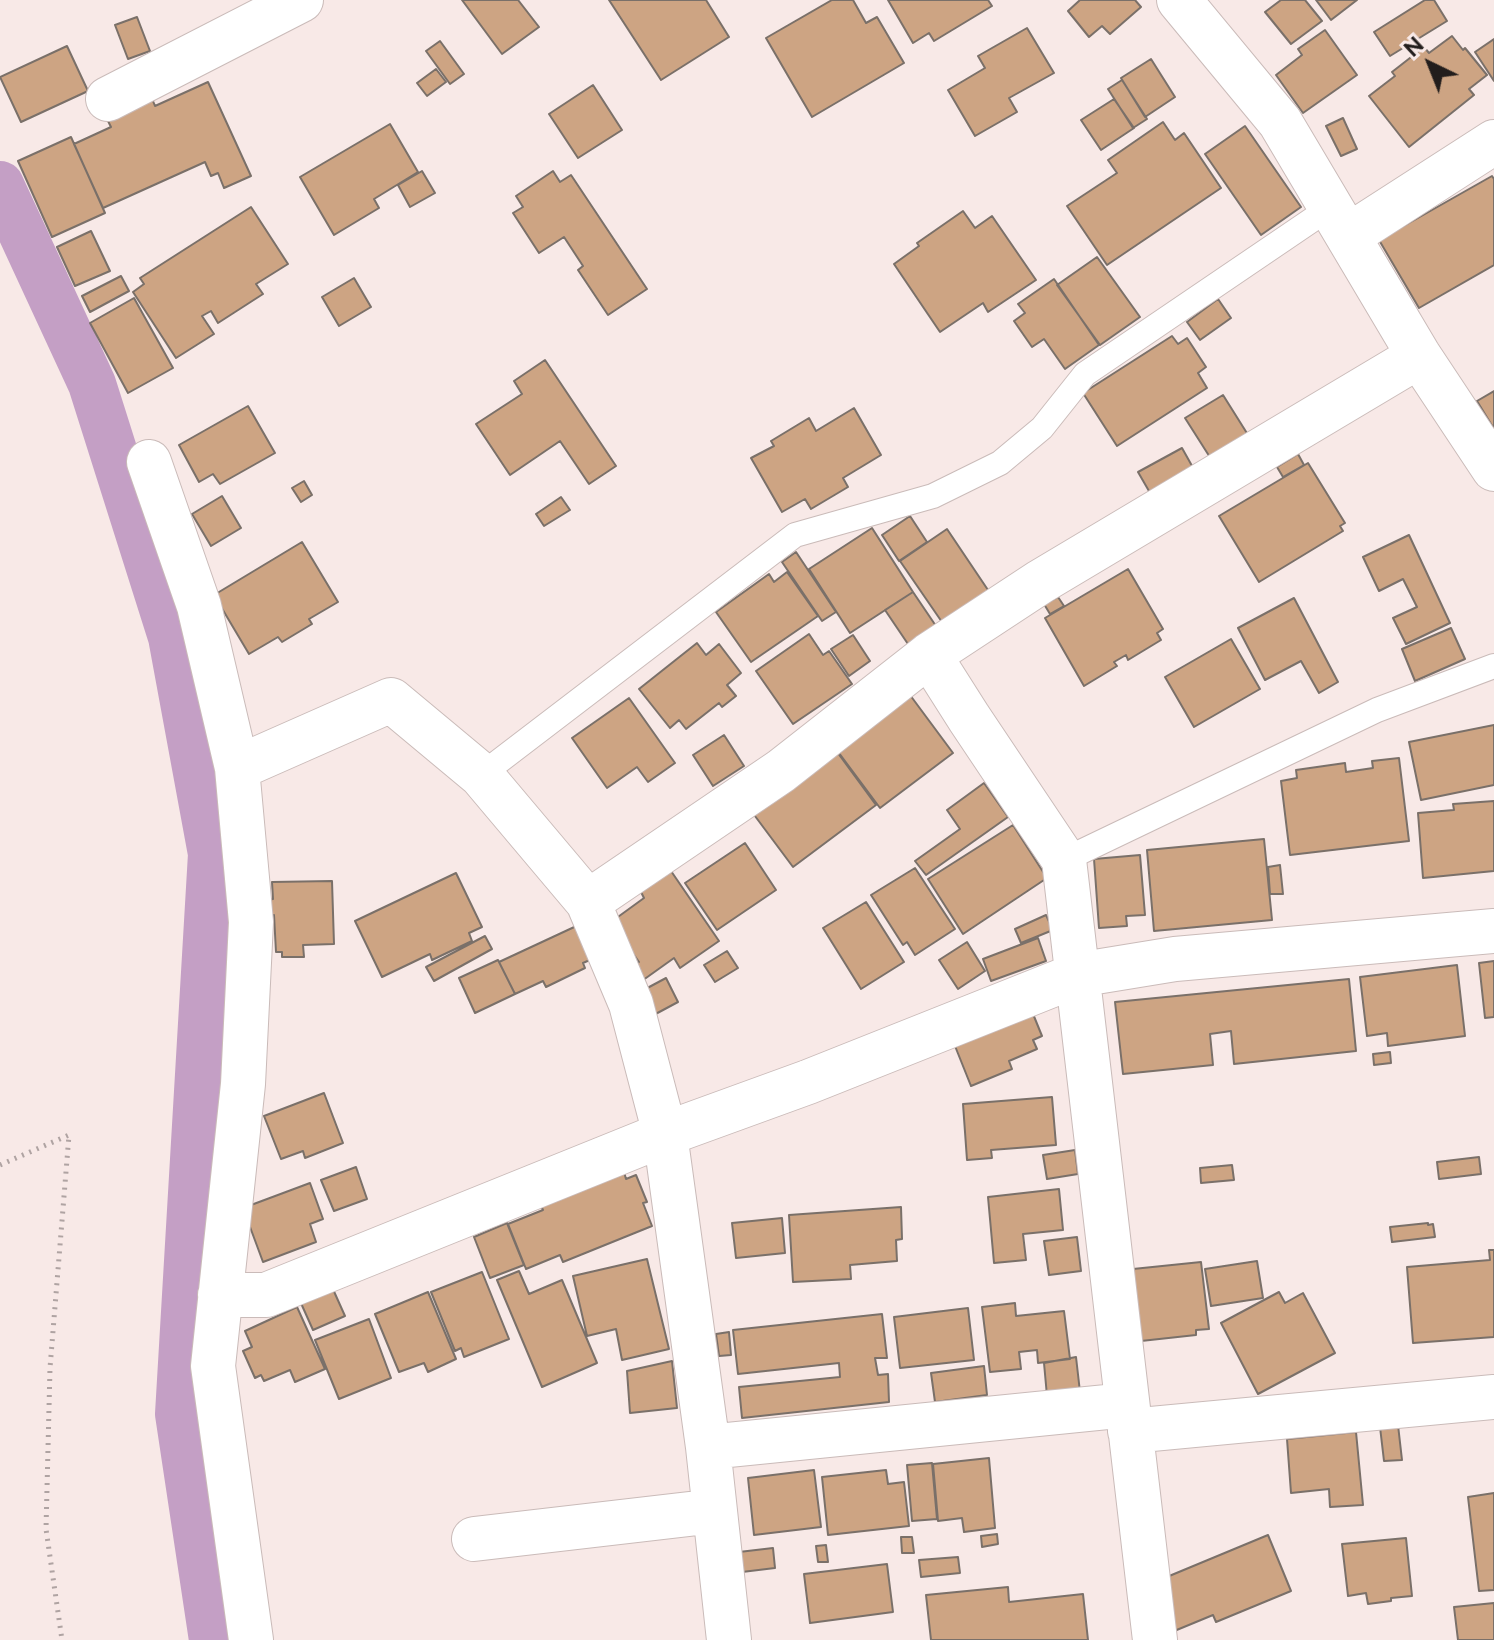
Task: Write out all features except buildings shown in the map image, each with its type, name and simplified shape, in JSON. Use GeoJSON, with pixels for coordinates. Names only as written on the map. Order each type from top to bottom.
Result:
{"type":"FeatureCollection","features":[{"type":"Feature","properties":{"kind":"street"},"geometry":{"type":"LineString","coordinates":[[108,99],[301,0]]}},
{"type":"Feature","properties":{"kind":"street"},"geometry":{"type":"LineString","coordinates":[[1179,0],[1280,122],[1419,356],[1494,469]]}},
{"type":"Feature","properties":{"kind":"street"},"geometry":{"type":"LineString","coordinates":[[1340,222],[1494,142]]}},
{"type":"Feature","properties":{"kind":"street"},"geometry":{"type":"LineString","coordinates":[[588,902],[781,771],[929,655],[1040,582],[1419,356]]}},
{"type":"Feature","properties":{"kind":"street"},"geometry":{"type":"LineString","coordinates":[[149,462],[199,606],[237,768],[251,922],[243,1084],[213,1366],[251,1640]]}},
{"type":"Feature","properties":{"kind":"street"},"geometry":{"type":"LineString","coordinates":[[929,655],[1064,860],[1155,1640]]}},
{"type":"Feature","properties":{"kind":"street"},"geometry":{"type":"LineString","coordinates":[[237,768],[391,700],[481,775],[588,902],[631,1004],[665,1134],[708,1447],[729,1640]]}},
{"type":"Feature","properties":{"kind":"street"},"geometry":{"type":"LineString","coordinates":[[220,1295],[266,1295],[665,1134],[808,1082],[1077,975],[1175,959],[1494,931]]}},
{"type":"Feature","properties":{"kind":"street"},"geometry":{"type":"LineString","coordinates":[[708,1447],[1494,1397]]}},
{"type":"Feature","properties":{"kind":"street"},"geometry":{"type":"LineString","coordinates":[[474,1539],[715,1511]]}},
{"type":"Feature","properties":{"kind":"lane"},"geometry":{"type":"LineString","coordinates":[[481,775],[795,535],[933,496],[1000,463],[1042,428],[1085,374],[1340,222]]}},
{"type":"Feature","properties":{"kind":"lane"},"geometry":{"type":"LineString","coordinates":[[1064,860],[1377,710],[1494,666]]}},
{"type":"Feature","properties":{"kind":"path"},"geometry":{"type":"LineString","coordinates":[[0,1165],[69,1135],[50,1368],[46,1529],[62,1640]]}},
{"type":"Feature","properties":{"kind":"waterway"},"geometry":{"type":"LineString","coordinates":[[0,185],[92,384],[172,637],[212,854],[179,1414],[213,1640]]}}]}
